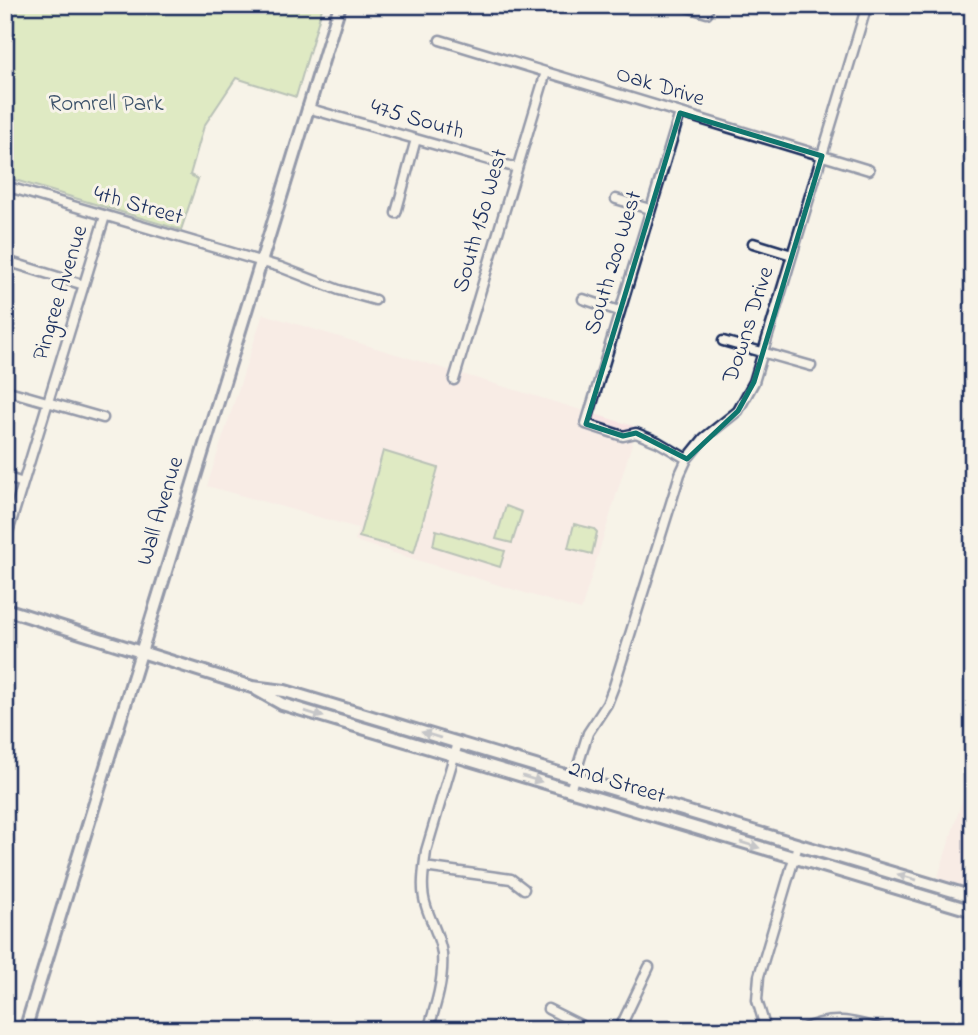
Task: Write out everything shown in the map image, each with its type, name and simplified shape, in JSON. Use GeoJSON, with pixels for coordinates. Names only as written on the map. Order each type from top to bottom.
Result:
{"type":"FeatureCollection","features":[{"type":"Feature","properties":{"kind":"main road","name":"Wall Avenue"},"geometry":{"type":"LineString","coordinates":[[24,1030],[340,5]]}},
{"type":"Feature","properties":{"kind":"main road","name":"2nd Street"},"geometry":{"type":"LineString","coordinates":[[5,609],[252,687],[285,691],[973,897]]}},
{"type":"Feature","properties":{"kind":"main road","name":"2nd Street"},"geometry":{"type":"LineString","coordinates":[[252,687],[282,704],[973,911]]}},
{"type":"Feature","properties":{"kind":"street"},"geometry":{"type":"LineString","coordinates":[[680,5],[708,9]]}},
{"type":"Feature","properties":{"kind":"street","name":"Downs Drive"},"geometry":{"type":"LineString","coordinates":[[570,791],[588,733],[607,704],[614,685],[680,474],[687,459],[704,438],[738,411],[754,382],[867,5]]}},
{"type":"Feature","properties":{"kind":"street","name":"Oak Drive"},"geometry":{"type":"LineString","coordinates":[[440,40],[869,170]]}},
{"type":"Feature","properties":{"kind":"street","name":"South 150 West"},"geometry":{"type":"LineString","coordinates":[[454,380],[545,72]]}},
{"type":"Feature","properties":{"kind":"street","name":"475 South"},"geometry":{"type":"LineString","coordinates":[[307,108],[517,168]]}},
{"type":"Feature","properties":{"kind":"street","name":"South 200 West"},"geometry":{"type":"LineString","coordinates":[[680,113],[586,424],[623,436],[636,433],[687,459]]}},
{"type":"Feature","properties":{"kind":"street"},"geometry":{"type":"LineString","coordinates":[[396,213],[416,139]]}},
{"type":"Feature","properties":{"kind":"street","name":"4th Street"},"geometry":{"type":"LineString","coordinates":[[5,186],[261,261],[339,290],[375,300]]}},
{"type":"Feature","properties":{"kind":"street"},"geometry":{"type":"LineString","coordinates":[[616,199],[650,209]]}},
{"type":"Feature","properties":{"kind":"street","name":"Pingree Avenue"},"geometry":{"type":"LineString","coordinates":[[5,542],[104,216]]}},
{"type":"Feature","properties":{"kind":"street"},"geometry":{"type":"LineString","coordinates":[[753,243],[792,255]]}},
{"type":"Feature","properties":{"kind":"street"},"geometry":{"type":"LineString","coordinates":[[13,263],[84,285]]}},
{"type":"Feature","properties":{"kind":"street"},"geometry":{"type":"LineString","coordinates":[[583,299],[619,311]]}},
{"type":"Feature","properties":{"kind":"street"},"geometry":{"type":"LineString","coordinates":[[723,341],[811,366]]}},
{"type":"Feature","properties":{"kind":"street"},"geometry":{"type":"LineString","coordinates":[[5,390],[103,418]]}},
{"type":"Feature","properties":{"kind":"street"},"geometry":{"type":"LineString","coordinates":[[5,477],[23,483]]}},
{"type":"Feature","properties":{"kind":"street"},"geometry":{"type":"LineString","coordinates":[[428,1030],[442,975],[442,953],[422,886],[426,851],[458,743]]}},
{"type":"Feature","properties":{"kind":"street"},"geometry":{"type":"LineString","coordinates":[[766,1030],[757,1000],[759,976],[798,845]]}},
{"type":"Feature","properties":{"kind":"street"},"geometry":{"type":"LineString","coordinates":[[424,867],[511,879],[524,889]]}},
{"type":"Feature","properties":{"kind":"street"},"geometry":{"type":"LineString","coordinates":[[619,1030],[649,967]]}},
{"type":"Feature","properties":{"kind":"street"},"geometry":{"type":"LineString","coordinates":[[548,1009],[590,1030]]}},
{"type":"Feature","properties":{"kind":"street"},"geometry":{"type":"LineString","coordinates":[[801,1030],[814,1023],[839,1019],[883,1030]]}},
{"type":"Feature","properties":{"kind":"highlighted area"},"geometry":{"type":"Polygon","coordinates":[[[680,113],[822,156],[754,382],[738,411],[687,459],[636,433],[623,436],[586,424],[680,113]]]}},
{"type":"Feature","properties":{"kind":"shaded area"},"geometry":{"type":"Polygon","coordinates":[[[263,314],[637,427],[581,610],[355,541],[358,528],[207,486],[263,314]]]}},
{"type":"Feature","properties":{"kind":"shaded area"},"geometry":{"type":"Polygon","coordinates":[[[973,766],[973,894],[936,883],[973,766]]]}},
{"type":"Feature","properties":{"kind":"green space","name":"Romrell Park"},"geometry":{"type":"Polygon","coordinates":[[[5,5],[323,5],[296,97],[236,78],[204,126],[190,175],[198,179],[181,230],[5,177],[5,5]]]}},
{"type":"Feature","properties":{"kind":"green space"},"geometry":{"type":"Polygon","coordinates":[[[383,451],[438,468],[414,552],[359,537],[383,451]]]}},
{"type":"Feature","properties":{"kind":"green space"},"geometry":{"type":"Polygon","coordinates":[[[506,506],[522,512],[512,543],[496,539],[506,506]]]}},
{"type":"Feature","properties":{"kind":"green space"},"geometry":{"type":"Polygon","coordinates":[[[574,524],[597,532],[592,554],[568,548],[574,524]]]}},
{"type":"Feature","properties":{"kind":"green space"},"geometry":{"type":"Polygon","coordinates":[[[436,530],[505,551],[500,567],[433,546],[436,530]]]}}]}
